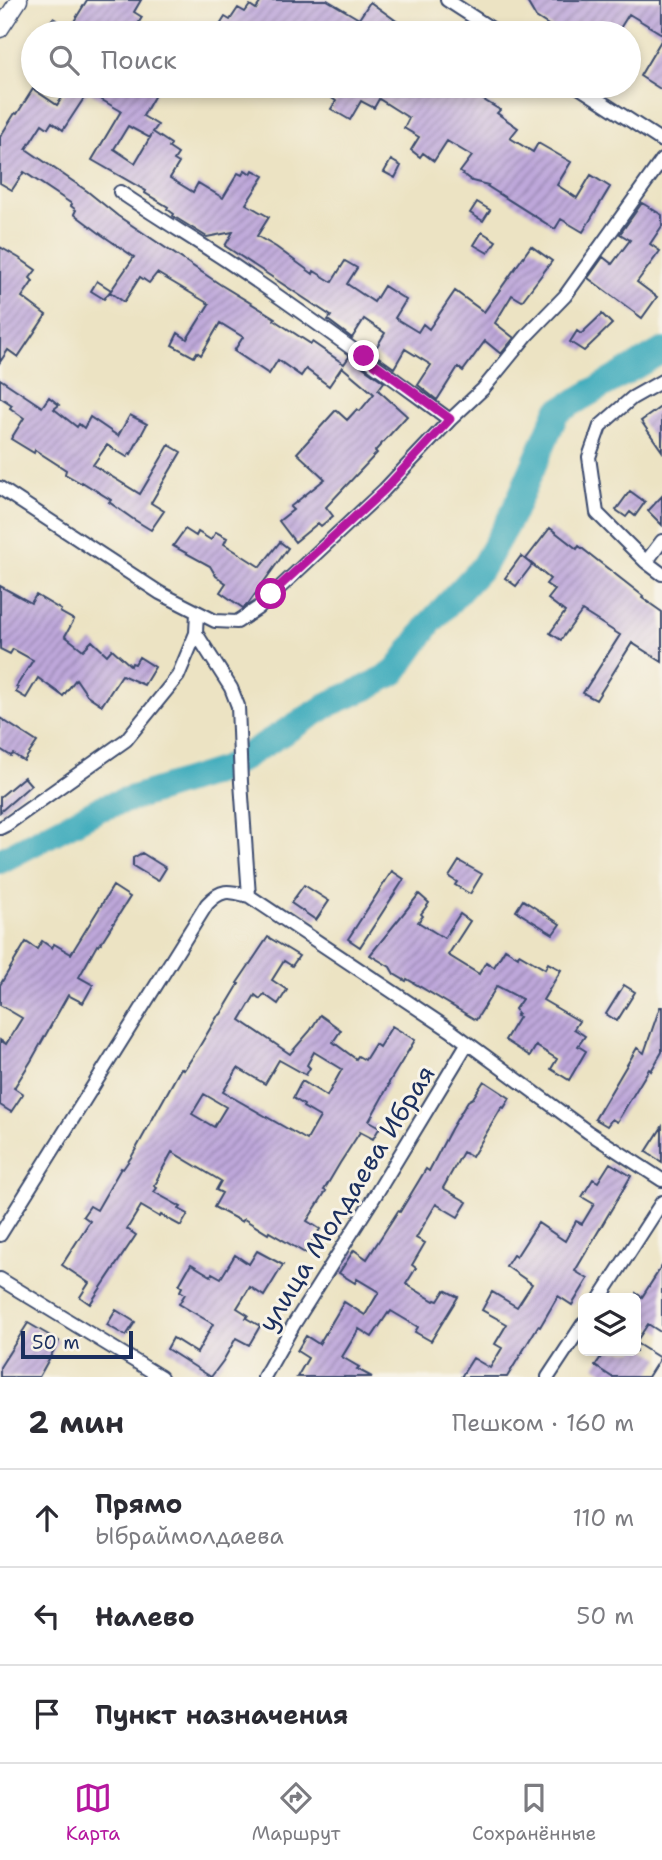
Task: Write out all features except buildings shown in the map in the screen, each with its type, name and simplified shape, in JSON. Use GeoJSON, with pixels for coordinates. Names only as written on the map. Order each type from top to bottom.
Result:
{"type":"FeatureCollection","features":[{"type":"Feature","properties":{"kind":"street"},"geometry":{"type":"LineString","coordinates":[[0,29],[19,0]]}},
{"type":"Feature","properties":{"kind":"street"},"geometry":{"type":"LineString","coordinates":[[447,0],[479,21]]}},
{"type":"Feature","properties":{"kind":"street"},"geometry":{"type":"LineString","coordinates":[[596,98],[662,141]]}},
{"type":"Feature","properties":{"kind":"street"},"geometry":{"type":"LineString","coordinates":[[0,488],[160,593],[215,621],[237,622],[247,616],[384,490],[450,419],[483,389],[528,334],[565,296],[662,160]]}},
{"type":"Feature","properties":{"kind":"street"},"geometry":{"type":"LineString","coordinates":[[120,192],[226,261],[450,419]]}},
{"type":"Feature","properties":{"kind":"street"},"geometry":{"type":"LineString","coordinates":[[662,381],[632,398],[600,426],[589,457],[597,513],[646,562],[662,574]]}},
{"type":"Feature","properties":{"kind":"street"},"geometry":{"type":"LineString","coordinates":[[646,562],[662,541]]}},
{"type":"Feature","properties":{"kind":"street"},"geometry":{"type":"LineString","coordinates":[[0,828],[126,740],[178,676],[196,633],[197,612]]}},
{"type":"Feature","properties":{"kind":"street"},"geometry":{"type":"LineString","coordinates":[[196,633],[231,688],[238,706],[249,896]]}},
{"type":"Feature","properties":{"kind":"street"},"geometry":{"type":"LineString","coordinates":[[0,1235],[207,904],[216,894],[229,891],[249,896],[450,1030],[588,1132],[662,1180]]}},
{"type":"Feature","properties":{"kind":"street","name":"улица Молдаева Ибрая"},"geometry":{"type":"LineString","coordinates":[[264,1377],[467,1044]]}},
{"type":"Feature","properties":{"kind":"street"},"geometry":{"type":"LineString","coordinates":[[603,1293],[662,1202]]}},
{"type":"Feature","properties":{"kind":"street"},"geometry":{"type":"LineString","coordinates":[[0,1279],[161,1377]]}},
{"type":"Feature","properties":{"kind":"street"},"geometry":{"type":"LineString","coordinates":[[548,1377],[578,1332]]}},
{"type":"Feature","properties":{"kind":"waterway"},"geometry":{"type":"LineString","coordinates":[[0,861],[101,808],[225,769],[331,703],[395,672],[430,623],[483,566],[512,515],[557,412],[662,351]]}},
{"type":"Feature","properties":{"kind":"route"},"geometry":{"type":"LineString","coordinates":[[271,594],[384,490],[450,419],[364,356]]}}]}
